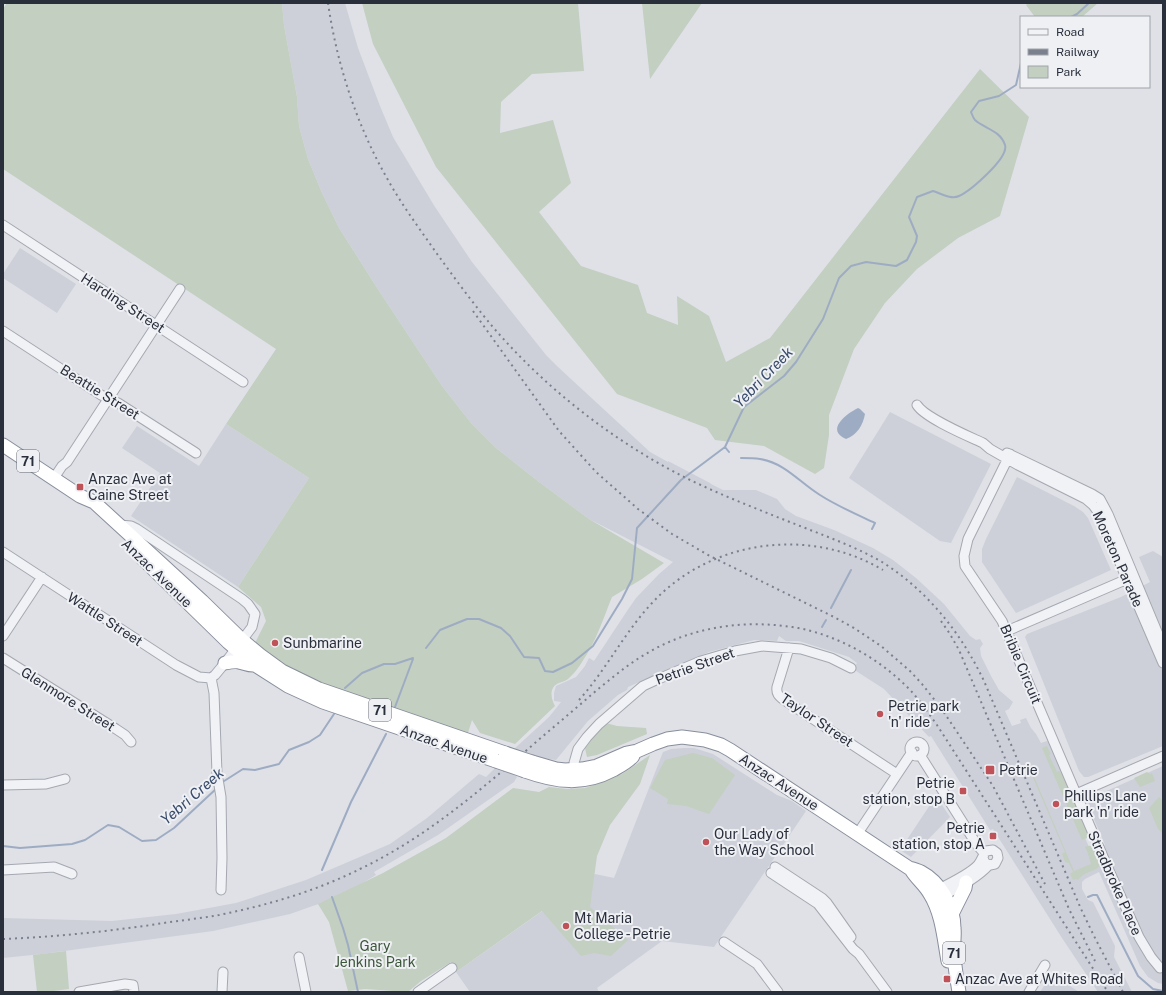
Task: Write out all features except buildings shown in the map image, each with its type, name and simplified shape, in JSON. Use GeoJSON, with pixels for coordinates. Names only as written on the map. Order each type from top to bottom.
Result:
{"type":"FeatureCollection","features":[{"type":"Feature","properties":{"kind":"highway","name":"Anzac Avenue"},"geometry":{"type":"LineString","coordinates":[[3,445],[80,496],[94,502],[120,525],[239,644],[255,665],[277,680],[323,702],[501,757]]}},
{"type":"Feature","properties":{"kind":"highway","name":"Anzac Avenue"},"geometry":{"type":"LineString","coordinates":[[80,496],[89,507],[239,644],[282,671],[319,689],[528,767],[551,780],[566,781],[588,774],[605,763],[660,741],[682,737],[705,740],[721,745],[909,868],[950,907],[954,926],[954,952],[959,992]]}},
{"type":"Feature","properties":{"kind":"highway"},"geometry":{"type":"LineString","coordinates":[[225,663],[237,661],[248,665],[255,665]]}},
{"type":"Feature","properties":{"kind":"highway","name":"Anzac Avenue"},"geometry":{"type":"LineString","coordinates":[[528,767],[574,770],[588,774]]}},
{"type":"Feature","properties":{"kind":"highway"},"geometry":{"type":"LineString","coordinates":[[952,914],[965,888],[966,882]]}},
{"type":"Feature","properties":{"kind":"highway","name":"Anzac Avenue"},"geometry":{"type":"LineString","coordinates":[[937,894],[953,992]]}},
{"type":"Feature","properties":{"kind":"street","name":"Harding Street"},"geometry":{"type":"LineString","coordinates":[[3,225],[244,382]]}},
{"type":"Feature","properties":{"kind":"street"},"geometry":{"type":"LineString","coordinates":[[54,478],[109,398],[180,289]]}},
{"type":"Feature","properties":{"kind":"street","name":"Beattie Street"},"geometry":{"type":"LineString","coordinates":[[3,331],[196,453]]}},
{"type":"Feature","properties":{"kind":"street","name":"Moreton Parade"},"geometry":{"type":"LineString","coordinates":[[917,405],[919,409],[930,416],[1009,456],[1086,499],[1093,505],[1098,512],[1163,646]]}},
{"type":"Feature","properties":{"kind":"street","name":"Bribie Circuit"},"geometry":{"type":"LineString","coordinates":[[1009,456],[968,538],[964,556],[966,566],[970,573],[1001,617],[1076,794]]}},
{"type":"Feature","properties":{"kind":"street"},"geometry":{"type":"LineString","coordinates":[[120,525],[132,526],[137,529],[173,555],[242,599],[253,609],[255,614],[252,627],[225,663],[211,678],[214,693],[217,773],[221,797],[221,890]]}},
{"type":"Feature","properties":{"kind":"street","name":"Wattle Street"},"geometry":{"type":"LineString","coordinates":[[3,552],[176,665],[199,677],[211,678]]}},
{"type":"Feature","properties":{"kind":"street"},"geometry":{"type":"LineString","coordinates":[[3,636],[42,577]]}},
{"type":"Feature","properties":{"kind":"street"},"geometry":{"type":"LineString","coordinates":[[1007,631],[1130,578]]}},
{"type":"Feature","properties":{"kind":"street","name":"Moreton Parade"},"geometry":{"type":"LineString","coordinates":[[1130,578],[1163,663]]}},
{"type":"Feature","properties":{"kind":"street","name":"Petrie Street"},"geometry":{"type":"LineString","coordinates":[[574,770],[574,763],[578,749],[591,732],[632,695],[643,686],[701,661],[735,651],[762,646],[801,649],[831,658],[851,668]]}},
{"type":"Feature","properties":{"kind":"street","name":"Taylor Street"},"geometry":{"type":"LineString","coordinates":[[789,648],[777,687],[777,694],[897,774]]}},
{"type":"Feature","properties":{"kind":"street","name":"Glenmore Street"},"geometry":{"type":"LineString","coordinates":[[3,658],[116,729],[125,735],[131,742]]}},
{"type":"Feature","properties":{"kind":"street"},"geometry":{"type":"LineString","coordinates":[[583,743],[581,759],[588,774]]}},
{"type":"Feature","properties":{"kind":"street"},"geometry":{"type":"LineString","coordinates":[[858,834],[897,774],[916,754],[985,859],[984,870],[966,882],[937,894]]}},
{"type":"Feature","properties":{"kind":"street"},"geometry":{"type":"LineString","coordinates":[[1076,794],[1163,756]]}},
{"type":"Feature","properties":{"kind":"street"},"geometry":{"type":"LineString","coordinates":[[3,785],[46,784],[65,779]]}},
{"type":"Feature","properties":{"kind":"street","name":"Stradbroke Place"},"geometry":{"type":"LineString","coordinates":[[1076,794],[1139,937],[1151,957],[1160,968]]}},
{"type":"Feature","properties":{"kind":"street"},"geometry":{"type":"LineString","coordinates":[[937,894],[985,859]]}},
{"type":"Feature","properties":{"kind":"street"},"geometry":{"type":"LineString","coordinates":[[3,870],[54,867],[72,874]]}},
{"type":"Feature","properties":{"kind":"street"},"geometry":{"type":"LineString","coordinates":[[773,870],[818,904],[852,949],[859,954],[887,992]]}},
{"type":"Feature","properties":{"kind":"street"},"geometry":{"type":"LineString","coordinates":[[724,942],[757,964],[778,992]]}},
{"type":"Feature","properties":{"kind":"street"},"geometry":{"type":"LineString","coordinates":[[299,957],[306,992]]}},
{"type":"Feature","properties":{"kind":"street"},"geometry":{"type":"LineString","coordinates":[[1029,992],[1045,965]]}},
{"type":"Feature","properties":{"kind":"street"},"geometry":{"type":"LineString","coordinates":[[418,992],[452,968]]}},
{"type":"Feature","properties":{"kind":"street"},"geometry":{"type":"LineString","coordinates":[[222,992],[223,972]]}},
{"type":"Feature","properties":{"kind":"street"},"geometry":{"type":"LineString","coordinates":[[79,992],[125,984],[133,985],[134,992]]}},
{"type":"Feature","properties":{"kind":"shaded area"},"geometry":{"type":"Polygon","coordinates":[[[282,3],[345,3],[358,48],[393,137],[435,207],[472,262],[546,355],[650,452],[723,490],[756,490],[777,499],[785,509],[796,516],[834,530],[873,548],[893,560],[916,578],[944,604],[970,636],[976,640],[980,639],[983,644],[980,648],[981,656],[991,676],[999,690],[1013,702],[1009,709],[1005,711],[1012,726],[1021,723],[1020,720],[1026,718],[1041,743],[1047,741],[1049,742],[1065,777],[1061,780],[1091,852],[1105,845],[1088,805],[1091,799],[1163,766],[1163,984],[1158,983],[1148,977],[1140,966],[1099,872],[1082,882],[1082,889],[1088,900],[1093,902],[1115,946],[1114,957],[1132,992],[1098,992],[993,829],[990,830],[931,736],[929,737],[884,689],[853,669],[857,663],[849,657],[799,641],[786,641],[779,636],[777,641],[754,640],[709,652],[628,687],[627,690],[618,695],[588,721],[556,760],[533,757],[513,774],[517,777],[514,782],[438,835],[374,872],[376,875],[341,896],[290,914],[213,931],[3,958],[3,918],[112,921],[176,914],[236,903],[306,880],[390,844],[427,818],[479,774],[486,777],[549,717],[561,702],[554,701],[556,686],[576,677],[585,666],[589,658],[594,661],[636,598],[673,562],[589,519],[539,482],[496,448],[471,423],[442,386],[339,228],[322,193],[308,159],[299,126],[297,97],[284,25],[282,3]]]}},
{"type":"Feature","properties":{"kind":"shaded area"},"geometry":{"type":"Polygon","coordinates":[[[20,248],[76,284],[57,313],[3,278],[3,274],[20,248]]]}},
{"type":"Feature","properties":{"kind":"shaded area"},"geometry":{"type":"Polygon","coordinates":[[[890,412],[991,464],[951,543],[940,541],[849,478],[890,412]]]}},
{"type":"Feature","properties":{"kind":"shaded area"},"geometry":{"type":"Polygon","coordinates":[[[226,424],[309,478],[238,587],[131,516],[160,473],[122,448],[137,426],[199,466],[226,424]]]}},
{"type":"Feature","properties":{"kind":"shaded area"},"geometry":{"type":"Polygon","coordinates":[[[1017,477],[1083,512],[1088,518],[1111,570],[1016,613],[982,562],[982,549],[1017,477]]]}},
{"type":"Feature","properties":{"kind":"shaded area"},"geometry":{"type":"Polygon","coordinates":[[[1153,551],[1163,557],[1163,746],[1088,777],[1084,777],[1079,771],[1025,637],[1027,634],[1121,597],[1150,582],[1139,557],[1153,551]]]}},
{"type":"Feature","properties":{"kind":"shaded area","name":"Our Lady of the Way School"},"geometry":{"type":"Polygon","coordinates":[[[694,748],[713,754],[777,795],[792,801],[806,811],[714,947],[662,941],[597,988],[599,992],[470,992],[456,972],[595,874],[614,878],[663,752],[671,749],[694,748]]]}},
{"type":"Feature","properties":{"kind":"shaded area"},"geometry":{"type":"Polygon","coordinates":[[[936,796],[950,817],[911,857],[900,850],[936,796]]]}},
{"type":"Feature","properties":{"kind":"shaded area"},"geometry":{"type":"Polygon","coordinates":[[[1052,974],[1079,992],[1040,992],[1052,974]]]}},
{"type":"Feature","properties":{"kind":"green space"},"geometry":{"type":"Polygon","coordinates":[[[7,3],[282,3],[284,25],[297,97],[299,126],[308,159],[322,193],[339,228],[442,386],[471,423],[496,448],[589,519],[664,563],[642,579],[612,597],[595,638],[581,664],[568,679],[553,688],[552,697],[555,706],[515,744],[480,733],[472,720],[467,736],[308,680],[276,660],[255,643],[266,621],[261,607],[238,587],[309,478],[226,424],[276,349],[3,169],[3,9],[7,3]]]}},
{"type":"Feature","properties":{"kind":"green space"},"geometry":{"type":"Polygon","coordinates":[[[362,3],[578,3],[584,71],[532,74],[501,102],[500,133],[553,120],[571,183],[539,212],[581,266],[638,285],[647,313],[678,325],[677,296],[709,316],[726,362],[770,338],[980,69],[1029,117],[1000,216],[958,238],[917,269],[885,303],[854,349],[829,415],[829,435],[824,468],[815,474],[764,446],[715,440],[707,428],[617,394],[436,167],[373,44],[362,3]]]}},
{"type":"Feature","properties":{"kind":"green space"},"geometry":{"type":"Polygon","coordinates":[[[642,3],[702,3],[650,79],[642,3]]]}},
{"type":"Feature","properties":{"kind":"green space"},"geometry":{"type":"Polygon","coordinates":[[[1028,3],[1098,3],[1083,16],[1034,16],[1026,5],[1028,3]]]}},
{"type":"Feature","properties":{"kind":"green space"},"geometry":{"type":"Polygon","coordinates":[[[606,723],[617,726],[646,728],[647,734],[597,755],[587,757],[585,748],[599,729],[606,723]]]}},
{"type":"Feature","properties":{"kind":"green space"},"geometry":{"type":"Polygon","coordinates":[[[1047,746],[1051,754],[1049,755],[1057,772],[1059,771],[1064,775],[1089,834],[1087,838],[1082,840],[1042,748],[1047,746]]]}},
{"type":"Feature","properties":{"kind":"green space"},"geometry":{"type":"Polygon","coordinates":[[[693,753],[712,758],[735,775],[709,814],[686,806],[667,804],[668,799],[650,788],[665,760],[693,753]]]}},
{"type":"Feature","properties":{"kind":"green space","name":"Gary Jenkins Park"},"geometry":{"type":"Polygon","coordinates":[[[650,755],[640,784],[610,825],[597,856],[590,907],[628,940],[611,956],[594,953],[581,956],[542,911],[456,972],[451,962],[421,981],[408,992],[365,989],[348,991],[329,922],[318,904],[383,873],[446,838],[513,788],[539,792],[549,787],[567,789],[585,788],[622,774],[650,755]]]}},
{"type":"Feature","properties":{"kind":"green space"},"geometry":{"type":"Polygon","coordinates":[[[1028,766],[1030,767],[1074,871],[1091,864],[1085,847],[1095,847],[1098,853],[1102,863],[1100,866],[1078,880],[1073,880],[1070,874],[1073,872],[1069,863],[1065,862],[1062,854],[1065,852],[1028,766]]]}},
{"type":"Feature","properties":{"kind":"green space"},"geometry":{"type":"Polygon","coordinates":[[[1147,772],[1150,774],[1152,773],[1155,781],[1140,787],[1134,778],[1147,772]]]}},
{"type":"Feature","properties":{"kind":"green space"},"geometry":{"type":"Polygon","coordinates":[[[1159,797],[1162,800],[1163,799],[1163,834],[1158,829],[1149,808],[1159,797]]]}},
{"type":"Feature","properties":{"kind":"green space"},"geometry":{"type":"Polygon","coordinates":[[[66,951],[69,989],[37,992],[33,955],[66,951]]]}},
{"type":"Feature","properties":{"kind":"water"},"geometry":{"type":"Polygon","coordinates":[[[858,408],[865,414],[863,422],[853,435],[846,439],[837,431],[837,427],[843,418],[858,408]]]}},
{"type":"Feature","properties":{"kind":"waterway","name":"Yebri Creek"},"geometry":{"type":"LineString","coordinates":[[1073,16],[1089,3]]}},
{"type":"Feature","properties":{"kind":"waterway","name":"Yebri Creek"},"geometry":{"type":"LineString","coordinates":[[426,648],[440,630],[467,619],[479,619],[501,628],[510,636],[524,657],[539,658],[545,671],[553,672],[572,663],[593,646],[622,599],[632,579],[637,528],[681,480],[725,447],[744,407],[784,376],[796,362],[823,319],[839,278],[851,266],[866,262],[896,266],[907,260],[916,242],[917,236],[909,217],[917,197],[933,191],[949,197],[959,196],[988,174],[1001,158],[1005,151],[1003,140],[996,133],[975,120],[971,112],[979,101],[999,96],[1016,85],[1020,67]]}},
{"type":"Feature","properties":{"kind":"waterway","name":"Yebri Creek"},"geometry":{"type":"LineString","coordinates":[[725,447],[729,452]]}},
{"type":"Feature","properties":{"kind":"waterway"},"geometry":{"type":"LineString","coordinates":[[741,458],[760,459],[777,464],[826,499],[875,523],[872,529]]}},
{"type":"Feature","properties":{"kind":"waterway"},"geometry":{"type":"LineString","coordinates":[[831,608],[851,570]]}},
{"type":"Feature","properties":{"kind":"waterway"},"geometry":{"type":"LineString","coordinates":[[822,627],[826,620]]}},
{"type":"Feature","properties":{"kind":"waterway","name":"Yebri Creek"},"geometry":{"type":"LineString","coordinates":[[345,688],[362,673],[384,664],[395,664],[413,658]]}},
{"type":"Feature","properties":{"kind":"waterway"},"geometry":{"type":"LineString","coordinates":[[395,707],[413,659]]}},
{"type":"Feature","properties":{"kind":"waterway","name":"Yebri Creek"},"geometry":{"type":"LineString","coordinates":[[221,783],[243,769],[255,770],[279,764],[289,750],[309,742],[320,735],[334,714]]}},
{"type":"Feature","properties":{"kind":"waterway"},"geometry":{"type":"LineString","coordinates":[[322,870],[351,802],[386,734]]}},
{"type":"Feature","properties":{"kind":"waterway","name":"Yebri Creek"},"geometry":{"type":"LineString","coordinates":[[3,846],[20,848],[72,844],[85,840],[108,825],[119,827],[142,841],[156,840],[174,828],[217,788]]}},
{"type":"Feature","properties":{"kind":"waterway"},"geometry":{"type":"LineString","coordinates":[[1088,897],[1097,895],[1138,976],[1153,989],[1163,991]]}},
{"type":"Feature","properties":{"kind":"waterway"},"geometry":{"type":"LineString","coordinates":[[332,897],[348,945],[358,992]]}},
{"type":"Feature","properties":{"kind":"railway"},"geometry":{"type":"LineString","coordinates":[[328,3],[337,49],[350,94],[367,138],[388,180],[417,225],[470,298],[492,326],[534,371],[557,392],[632,447],[686,478],[714,491],[842,542],[882,562],[899,573],[942,614],[965,646],[984,681],[1081,909],[1123,992]]}},
{"type":"Feature","properties":{"kind":"railway"},"geometry":{"type":"LineString","coordinates":[[473,311],[559,431],[596,472],[638,509],[672,534],[710,556],[854,628],[881,646],[910,671],[941,708],[993,786],[1045,884]]}},
{"type":"Feature","properties":{"kind":"railway"},"geometry":{"type":"LineString","coordinates":[[579,700],[652,603],[676,582],[702,565],[731,553],[762,546],[793,544],[824,548],[854,556],[883,570]]}},
{"type":"Feature","properties":{"kind":"railway"},"geometry":{"type":"LineString","coordinates":[[941,621],[959,650],[1069,909],[1095,961]]}},
{"type":"Feature","properties":{"kind":"railway"},"geometry":{"type":"LineString","coordinates":[[3,939],[133,928],[211,916],[274,902],[309,891],[343,877],[406,844],[448,815],[489,783],[597,690],[644,655],[662,645],[701,631],[721,627],[762,624],[803,629],[833,638],[862,652],[888,670],[912,692],[937,725],[1108,992]]}},
{"type":"Feature","properties":{"kind":"place","name":"Anzac Ave at Caine Street"},"geometry":{"type":"Point","coordinates":[80,487]}},
{"type":"Feature","properties":{"kind":"place","name":"Sunbmarine"},"geometry":{"type":"Point","coordinates":[275,643]}},
{"type":"Feature","properties":{"kind":"place","name":"Petrie park 'n' ride"},"geometry":{"type":"Point","coordinates":[880,714]}},
{"type":"Feature","properties":{"kind":"place","name":"Petrie"},"geometry":{"type":"Point","coordinates":[990,770]}},
{"type":"Feature","properties":{"kind":"place","name":"Petrie station, stop B"},"geometry":{"type":"Point","coordinates":[963,791]}},
{"type":"Feature","properties":{"kind":"place","name":"Phillips Lane park 'n' ride"},"geometry":{"type":"Point","coordinates":[1056,804]}},
{"type":"Feature","properties":{"kind":"place","name":"Petrie station, stop A"},"geometry":{"type":"Point","coordinates":[993,836]}},
{"type":"Feature","properties":{"kind":"place","name":"Our Lady of the Way School"},"geometry":{"type":"Point","coordinates":[706,842]}},
{"type":"Feature","properties":{"kind":"place","name":"Mt Maria College - Petrie"},"geometry":{"type":"Point","coordinates":[566,926]}},
{"type":"Feature","properties":{"kind":"place","name":"Anzac Ave at Whites Road"},"geometry":{"type":"Point","coordinates":[947,979]}}]}
